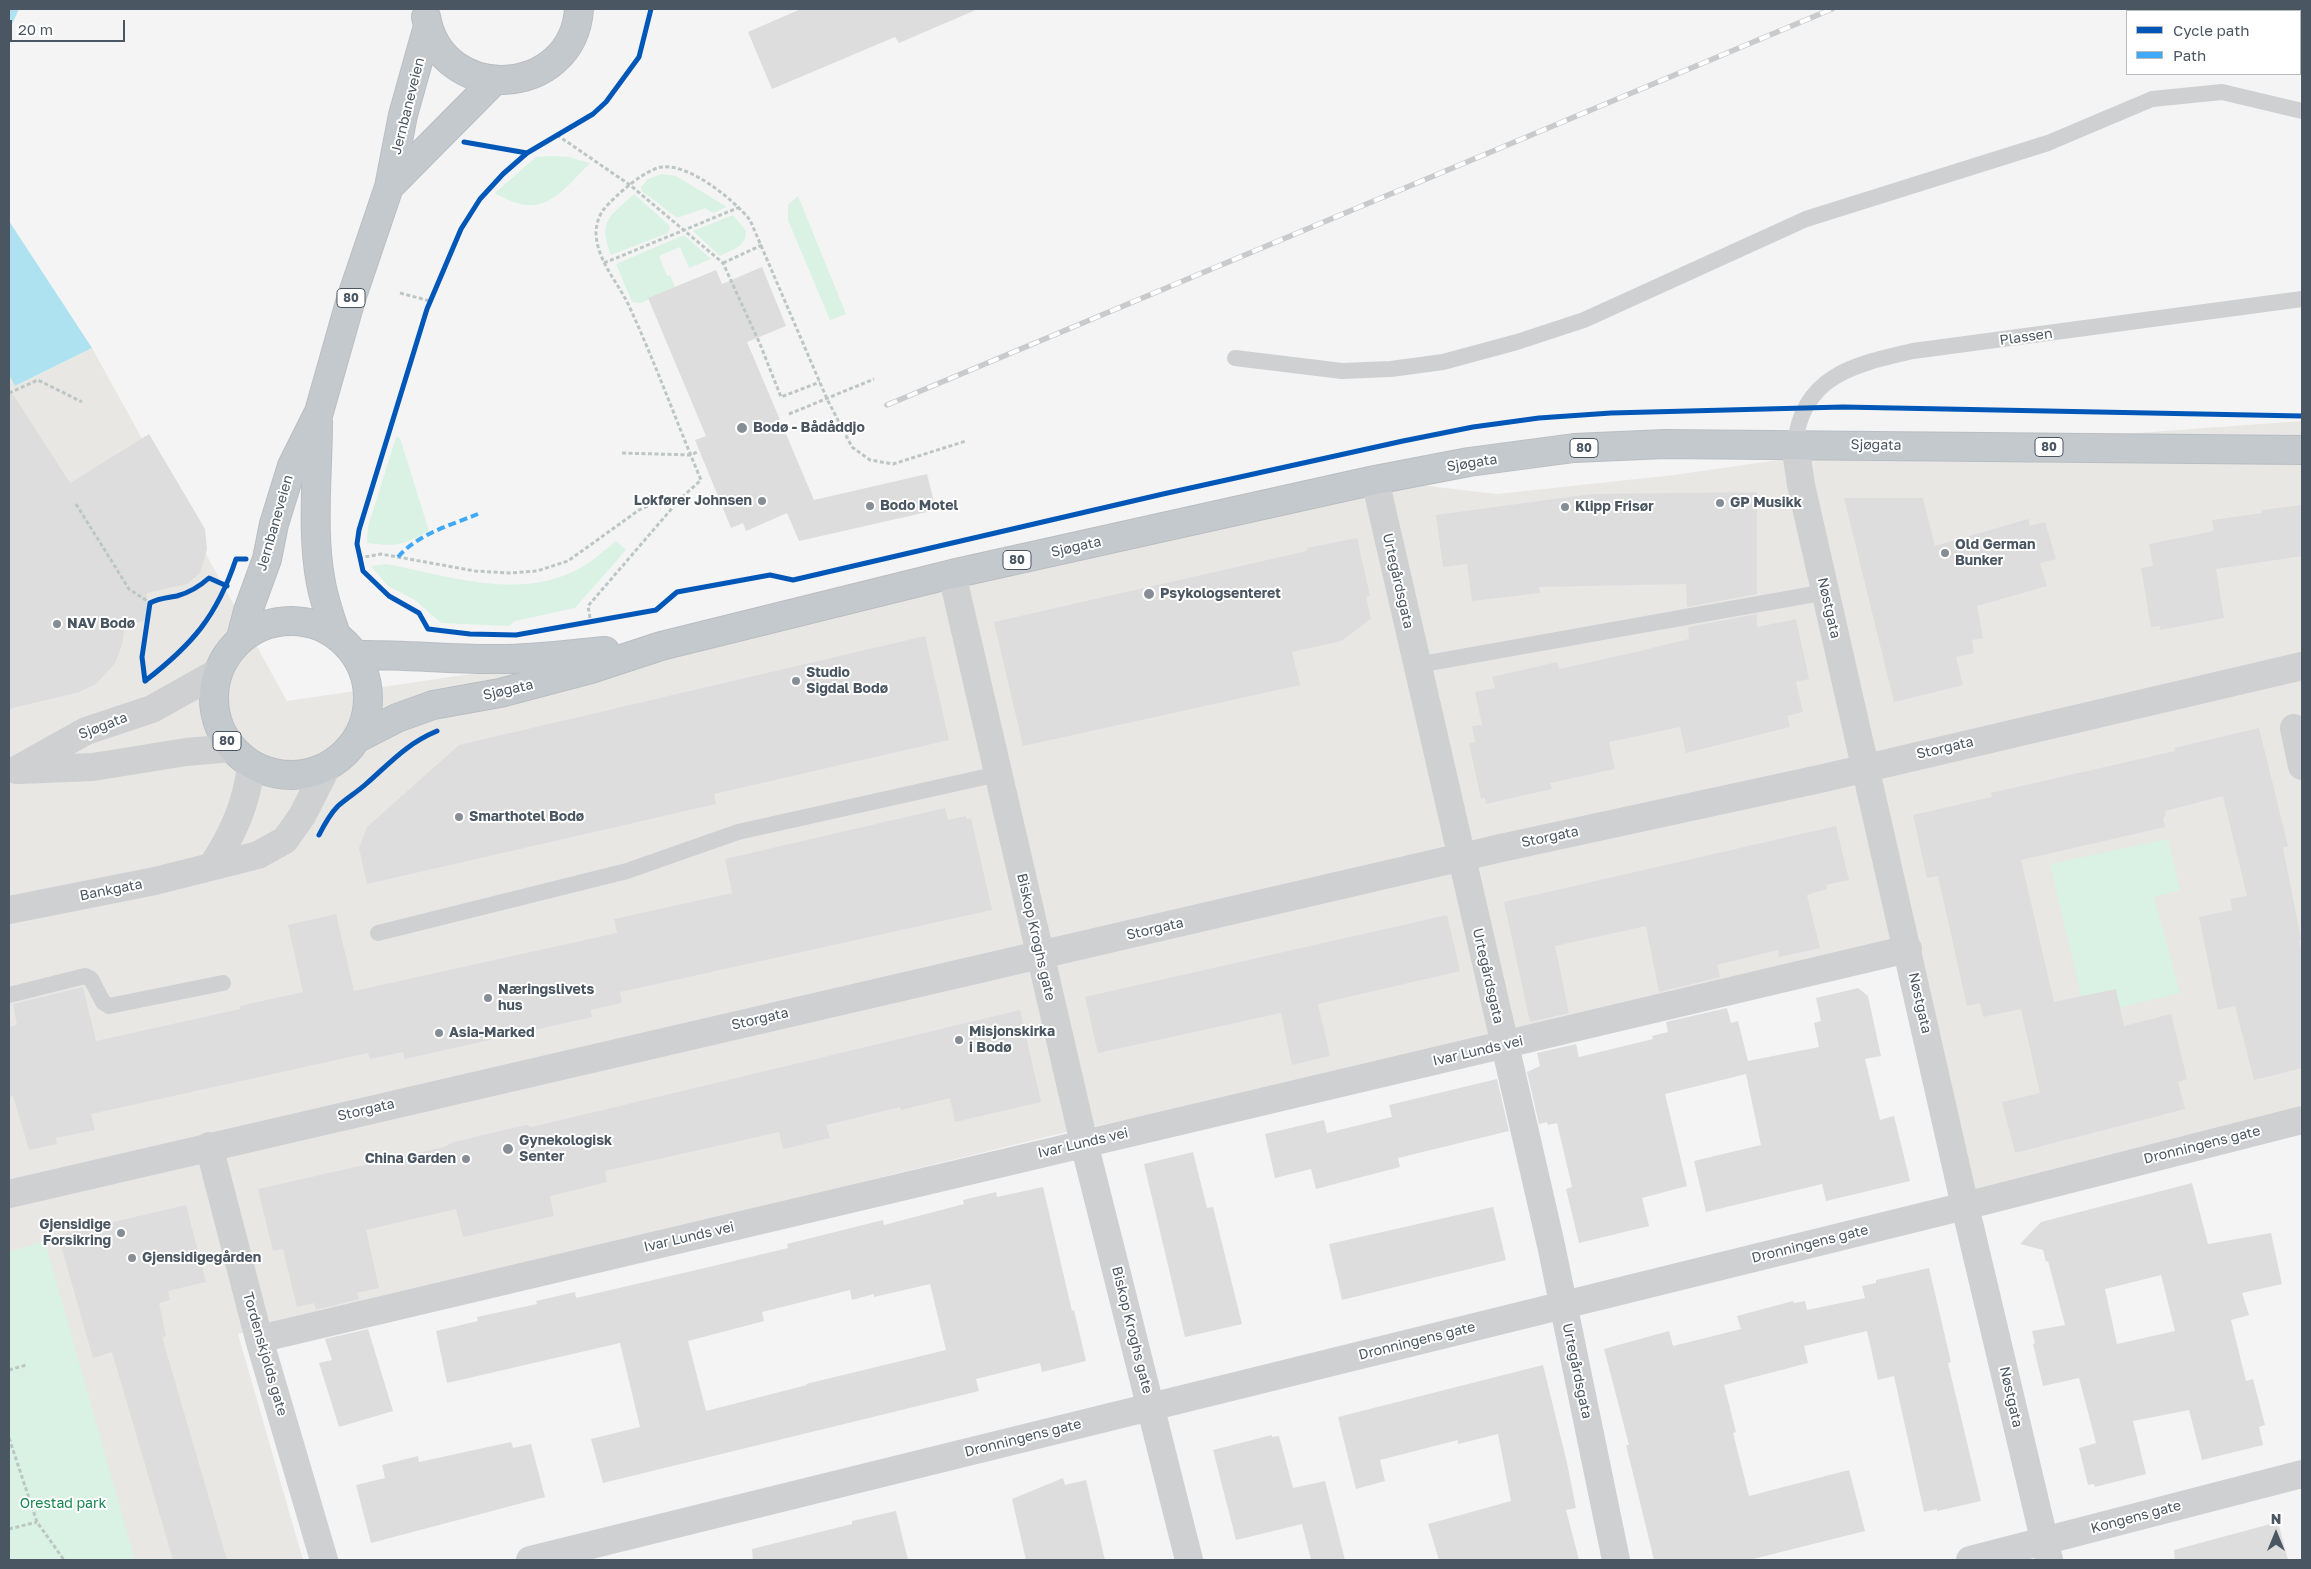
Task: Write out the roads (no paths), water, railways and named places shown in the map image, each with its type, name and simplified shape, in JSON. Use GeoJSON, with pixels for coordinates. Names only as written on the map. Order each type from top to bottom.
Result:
{"type":"FeatureCollection","features":[{"type":"Feature","properties":{"kind":"highway","name":"Jernbaneveien"},"geometry":{"type":"LineString","coordinates":[[426,17],[435,42],[446,57],[476,77],[494,81],[523,78],[549,65],[568,44],[574,31],[579,9]]}},
{"type":"Feature","properties":{"kind":"highway","name":"Jernbaneveien"},"geometry":{"type":"LineString","coordinates":[[241,638],[266,559],[274,524],[292,466],[319,412],[351,299],[389,187],[426,17]]}},
{"type":"Feature","properties":{"kind":"highway","name":"Jernbaneveien"},"geometry":{"type":"LineString","coordinates":[[389,187],[494,81]]}},
{"type":"Feature","properties":{"kind":"highway","name":"Jernbaneveien"},"geometry":{"type":"LineString","coordinates":[[319,412],[316,529],[320,582],[336,635]]}},
{"type":"Feature","properties":{"kind":"highway","name":"Sjøgata"},"geometry":{"type":"LineString","coordinates":[[358,738],[397,718],[433,705],[542,682],[591,669],[661,646],[952,574],[1375,480],[1468,462],[1574,448],[1665,444],[2302,450]]}},
{"type":"Feature","properties":{"kind":"highway","name":"Sjøgata"},"geometry":{"type":"LineString","coordinates":[[288,620],[321,626],[336,635],[356,655],[364,670],[368,688],[365,722],[358,738],[349,750],[327,767],[302,775],[289,776],[263,770],[241,756],[222,734],[214,704],[214,688],[218,672],[224,660],[241,638],[271,623],[288,620]]}},
{"type":"Feature","properties":{"kind":"highway","name":"Sjøgata"},"geometry":{"type":"LineString","coordinates":[[356,655],[389,654],[427,658],[501,660],[661,646]]}},
{"type":"Feature","properties":{"kind":"street","name":"Nøstgata"},"geometry":{"type":"LineString","coordinates":[[1795,444],[1801,485],[1965,1206],[2047,1550]]}},
{"type":"Feature","properties":{"kind":"street","name":"Urtegårdsgata"},"geometry":{"type":"LineString","coordinates":[[1375,480],[1504,1045],[1519,1102],[1564,1305],[1616,1560]]}},
{"type":"Feature","properties":{"kind":"street","name":"Biskop Kroghs gate"},"geometry":{"type":"LineString","coordinates":[[952,574],[1084,1143],[1189,1560]]}},
{"type":"Feature","properties":{"kind":"street","name":"Storgata"},"geometry":{"type":"LineString","coordinates":[[9,1194],[648,1044],[996,966],[1040,954],[1461,859],[1501,848],[1824,778],[1866,766],[2302,666]]}},
{"type":"Feature","properties":{"kind":"street","name":"Sjøgata"},"geometry":{"type":"LineString","coordinates":[[12,771],[86,731],[152,709],[218,672]]}},
{"type":"Feature","properties":{"kind":"street"},"geometry":{"type":"LineString","coordinates":[[2294,728],[2302,766]]}},
{"type":"Feature","properties":{"kind":"street","name":"Sjøgata"},"geometry":{"type":"LineString","coordinates":[[12,771],[93,767],[186,752],[241,756]]}},
{"type":"Feature","properties":{"kind":"street"},"geometry":{"type":"LineString","coordinates":[[212,866],[229,840],[241,812],[249,784],[241,756]]}},
{"type":"Feature","properties":{"kind":"street","name":"Bankgata"},"geometry":{"type":"LineString","coordinates":[[9,910],[155,881],[258,855],[285,840],[302,816],[327,767]]}},
{"type":"Feature","properties":{"kind":"street","name":"Ivar Lunds vei"},"geometry":{"type":"LineString","coordinates":[[259,1339],[1908,949]]}},
{"type":"Feature","properties":{"kind":"street","name":"Dronningens gate"},"geometry":{"type":"LineString","coordinates":[[530,1560],[1965,1206],[2302,1120]]}},
{"type":"Feature","properties":{"kind":"street","name":"Tordenskjolds gate"},"geometry":{"type":"LineString","coordinates":[[209,1146],[259,1339],[324,1560]]}},
{"type":"Feature","properties":{"kind":"street","name":"Kongens gate"},"geometry":{"type":"LineString","coordinates":[[1970,1560],[2047,1550],[2302,1474]]}},
{"type":"Feature","properties":{"kind":"lane"},"geometry":{"type":"LineString","coordinates":[[1235,358],[1342,371],[1391,369],[1443,362],[1517,342],[1584,320],[1806,219],[2048,142],[2152,98],[2222,92],[2302,111]]}},
{"type":"Feature","properties":{"kind":"lane","name":"Plassen"},"geometry":{"type":"LineString","coordinates":[[1795,444],[1797,424],[1818,390],[1840,373],[1873,360],[1913,351],[2302,299]]}},
{"type":"Feature","properties":{"kind":"lane"},"geometry":{"type":"LineString","coordinates":[[1417,665],[1826,592]]}},
{"type":"Feature","properties":{"kind":"lane"},"geometry":{"type":"LineString","coordinates":[[378,933],[627,871],[738,832],[998,774]]}},
{"type":"Feature","properties":{"kind":"lane"},"geometry":{"type":"LineString","coordinates":[[9,995],[85,976],[91,979],[103,1002],[109,1006],[223,983]]}},
{"type":"Feature","properties":{"kind":"water"},"geometry":{"type":"Polygon","coordinates":[[[9,9],[19,9],[9,31],[9,9]]]}},
{"type":"Feature","properties":{"kind":"water"},"geometry":{"type":"Polygon","coordinates":[[[9,221],[92,348],[15,386],[11,378],[9,379],[9,221]]]}},
{"type":"Feature","properties":{"kind":"railway"},"geometry":{"type":"LineString","coordinates":[[887,405],[1832,9]]}},
{"type":"Feature","properties":{"kind":"place","name":"Bodø - Bådåddjo"},"geometry":{"type":"Point","coordinates":[742,428]}},
{"type":"Feature","properties":{"kind":"place","name":"Lokfører Johnsen"},"geometry":{"type":"Point","coordinates":[762,501]}},
{"type":"Feature","properties":{"kind":"place","name":"GP Musikk"},"geometry":{"type":"Point","coordinates":[1720,503]}},
{"type":"Feature","properties":{"kind":"place","name":"Bodo Motel"},"geometry":{"type":"Point","coordinates":[870,506]}},
{"type":"Feature","properties":{"kind":"place","name":"Klipp Frisør"},"geometry":{"type":"Point","coordinates":[1565,507]}},
{"type":"Feature","properties":{"kind":"place","name":"Old German Bunker"},"geometry":{"type":"Point","coordinates":[1945,553]}},
{"type":"Feature","properties":{"kind":"place","name":"Psykologsenteret"},"geometry":{"type":"Point","coordinates":[1149,594]}},
{"type":"Feature","properties":{"kind":"place","name":"NAV Bodø"},"geometry":{"type":"Point","coordinates":[57,624]}},
{"type":"Feature","properties":{"kind":"place","name":"Studio Sigdal Bodø"},"geometry":{"type":"Point","coordinates":[796,681]}},
{"type":"Feature","properties":{"kind":"place","name":"Smarthotel Bodø"},"geometry":{"type":"Point","coordinates":[459,817]}},
{"type":"Feature","properties":{"kind":"place","name":"Næringslivets hus"},"geometry":{"type":"Point","coordinates":[488,998]}},
{"type":"Feature","properties":{"kind":"place","name":"Asia-Marked"},"geometry":{"type":"Point","coordinates":[439,1033]}},
{"type":"Feature","properties":{"kind":"place","name":"Misjonskirka i Bodø"},"geometry":{"type":"Point","coordinates":[959,1040]}},
{"type":"Feature","properties":{"kind":"place","name":"Gynekologisk Senter"},"geometry":{"type":"Point","coordinates":[508,1149]}},
{"type":"Feature","properties":{"kind":"place","name":"China Garden"},"geometry":{"type":"Point","coordinates":[466,1159]}},
{"type":"Feature","properties":{"kind":"place","name":"Gjensidige Forsikring"},"geometry":{"type":"Point","coordinates":[121,1233]}},
{"type":"Feature","properties":{"kind":"place","name":"Gjensidigegården"},"geometry":{"type":"Point","coordinates":[132,1258]}},
{"type":"Feature","properties":{"kind":"park label","name":"Orestad park"},"geometry":{"type":"Point","coordinates":[63,1504]}}]}
